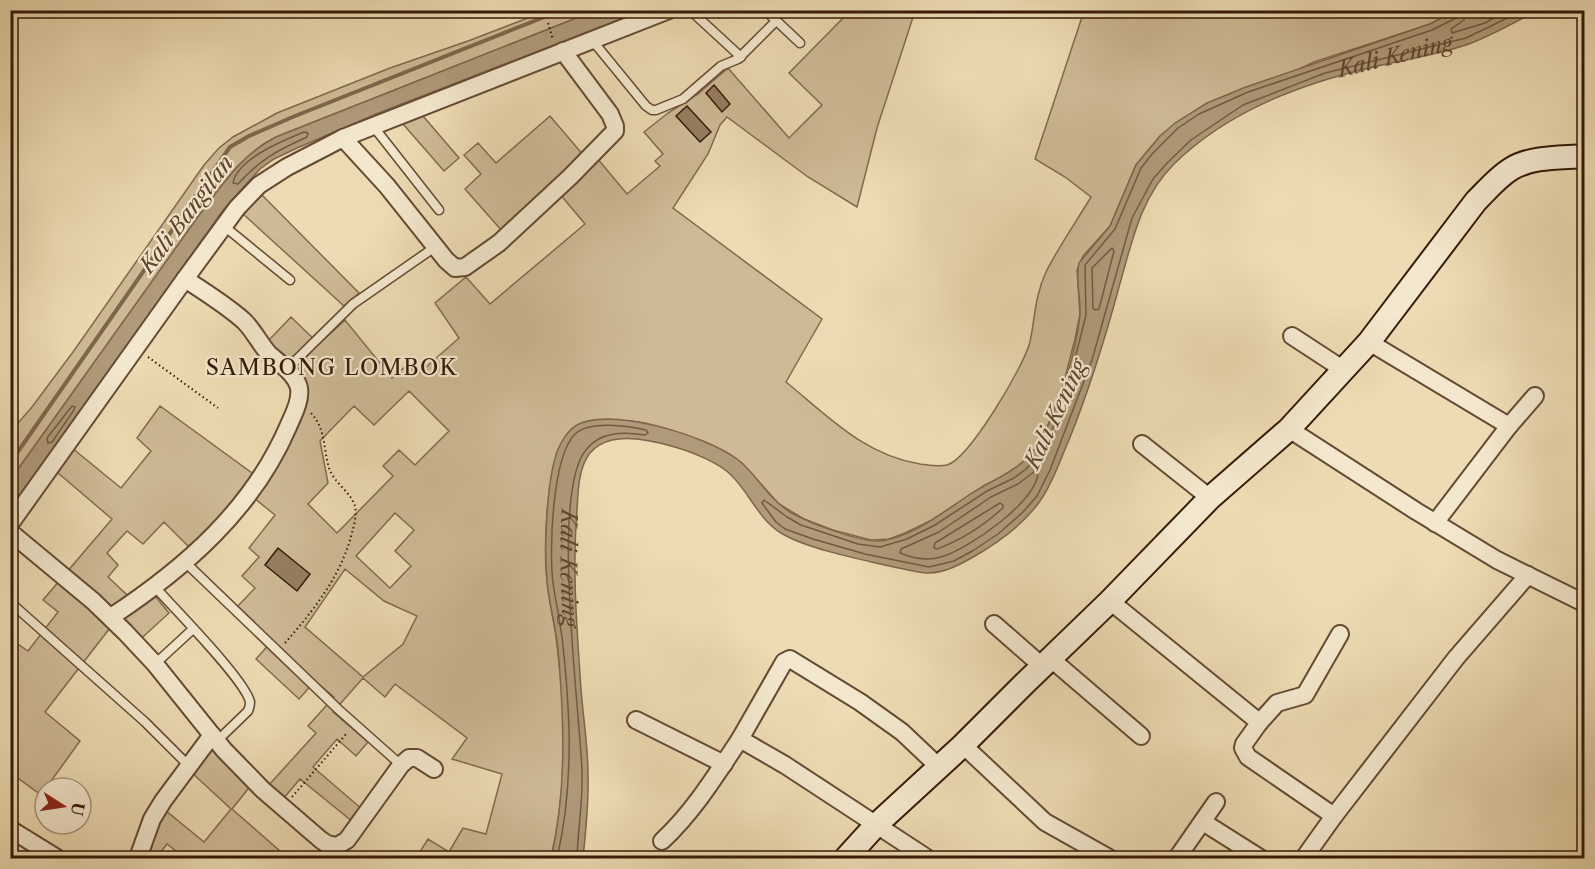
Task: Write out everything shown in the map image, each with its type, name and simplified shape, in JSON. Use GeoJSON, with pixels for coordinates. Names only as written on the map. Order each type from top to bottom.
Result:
{"type":"FeatureCollection","features":[{"type":"Feature","properties":{"kind":"main road"},"geometry":{"type":"LineString","coordinates":[[846,858],[876,825],[963,745],[1110,601],[1210,498],[1289,429],[1369,342],[1476,201],[1497,180],[1521,164],[1542,159],[1584,156]]}},
{"type":"Feature","properties":{"kind":"street"},"geometry":{"type":"LineString","coordinates":[[10,524],[224,226],[248,195],[265,180],[343,138],[560,50],[669,10]]}},
{"type":"Feature","properties":{"kind":"street"},"geometry":{"type":"LineString","coordinates":[[343,138],[387,186],[451,265],[465,267],[498,243],[612,136],[615,126],[610,114],[560,50]]}},
{"type":"Feature","properties":{"kind":"street"},"geometry":{"type":"LineString","coordinates":[[111,617],[186,563],[222,527],[270,463],[298,401],[297,382],[264,348],[243,321],[185,279]]}},
{"type":"Feature","properties":{"kind":"street"},"geometry":{"type":"LineString","coordinates":[[1292,336],[1344,370]]}},
{"type":"Feature","properties":{"kind":"street"},"geometry":{"type":"LineString","coordinates":[[1369,342],[1509,426]]}},
{"type":"Feature","properties":{"kind":"street"},"geometry":{"type":"LineString","coordinates":[[1435,523],[1509,426],[1535,396]]}},
{"type":"Feature","properties":{"kind":"street"},"geometry":{"type":"LineString","coordinates":[[1289,429],[1497,560],[1582,602]]}},
{"type":"Feature","properties":{"kind":"street"},"geometry":{"type":"LineString","coordinates":[[1142,444],[1210,498]]}},
{"type":"Feature","properties":{"kind":"street"},"geometry":{"type":"LineString","coordinates":[[10,532],[111,617],[155,664],[242,769],[283,808],[327,844],[342,845],[401,765],[409,758],[413,757],[434,769]]}},
{"type":"Feature","properties":{"kind":"street"},"geometry":{"type":"LineString","coordinates":[[1304,858],[1456,658],[1528,575]]}},
{"type":"Feature","properties":{"kind":"street"},"geometry":{"type":"LineString","coordinates":[[1110,601],[1250,714],[1258,723]]}},
{"type":"Feature","properties":{"kind":"street"},"geometry":{"type":"LineString","coordinates":[[994,624],[1141,736]]}},
{"type":"Feature","properties":{"kind":"street"},"geometry":{"type":"LineString","coordinates":[[1334,816],[1245,753],[1244,744],[1258,723],[1277,703],[1305,695],[1340,634]]}},
{"type":"Feature","properties":{"kind":"street"},"geometry":{"type":"LineString","coordinates":[[662,841],[699,801],[740,739],[784,662],[790,659],[894,726],[939,766]]}},
{"type":"Feature","properties":{"kind":"street"},"geometry":{"type":"LineString","coordinates":[[636,720],[724,764]]}},
{"type":"Feature","properties":{"kind":"street"},"geometry":{"type":"LineString","coordinates":[[138,858],[152,819],[163,801],[189,766],[215,738]]}},
{"type":"Feature","properties":{"kind":"street"},"geometry":{"type":"LineString","coordinates":[[740,739],[785,765],[927,858]]}},
{"type":"Feature","properties":{"kind":"street"},"geometry":{"type":"LineString","coordinates":[[963,745],[1045,822],[1109,858]]}},
{"type":"Feature","properties":{"kind":"street"},"geometry":{"type":"LineString","coordinates":[[1177,858],[1216,802]]}},
{"type":"Feature","properties":{"kind":"street"},"geometry":{"type":"LineString","coordinates":[[1203,822],[1260,858]]}},
{"type":"Feature","properties":{"kind":"street"},"geometry":{"type":"LineString","coordinates":[[10,829],[57,858]]}},
{"type":"Feature","properties":{"kind":"lane"},"geometry":{"type":"LineString","coordinates":[[690,10],[741,57]]}},
{"type":"Feature","properties":{"kind":"lane"},"geometry":{"type":"LineString","coordinates":[[765,10],[800,43]]}},
{"type":"Feature","properties":{"kind":"lane"},"geometry":{"type":"LineString","coordinates":[[592,40],[641,100],[652,110],[683,99],[721,66],[741,57],[776,21]]}},
{"type":"Feature","properties":{"kind":"lane"},"geometry":{"type":"LineString","coordinates":[[374,126],[439,210]]}},
{"type":"Feature","properties":{"kind":"lane"},"geometry":{"type":"LineString","coordinates":[[224,226],[290,280]]}},
{"type":"Feature","properties":{"kind":"lane"},"geometry":{"type":"LineString","coordinates":[[286,370],[353,304],[435,247]]}},
{"type":"Feature","properties":{"kind":"lane"},"geometry":{"type":"LineString","coordinates":[[186,563],[354,724],[401,765]]}},
{"type":"Feature","properties":{"kind":"lane"},"geometry":{"type":"LineString","coordinates":[[155,587],[231,673],[250,702],[250,707],[244,716],[215,738]]}},
{"type":"Feature","properties":{"kind":"lane"},"geometry":{"type":"LineString","coordinates":[[10,602],[138,715],[189,766]]}},
{"type":"Feature","properties":{"kind":"lane"},"geometry":{"type":"LineString","coordinates":[[155,664],[193,629]]}},
{"type":"Feature","properties":{"kind":"path"},"geometry":{"type":"LineString","coordinates":[[548,22],[560,50]]}},
{"type":"Feature","properties":{"kind":"path"},"geometry":{"type":"LineString","coordinates":[[136,348],[218,408]]}},
{"type":"Feature","properties":{"kind":"path"},"geometry":{"type":"LineString","coordinates":[[278,652],[309,615],[334,578],[351,537],[356,516],[351,498],[337,483],[329,469],[326,446],[319,423],[298,401]]}},
{"type":"Feature","properties":{"kind":"path"},"geometry":{"type":"LineString","coordinates":[[283,808],[354,724]]}},
{"type":"Feature","properties":{"kind":"shaded area"},"geometry":{"type":"Polygon","coordinates":[[[546,11],[594,11],[276,137],[253,152],[225,181],[200,214],[11,479],[11,431],[73,352],[204,165],[219,148],[233,137],[277,113],[390,68],[546,11]]]}},
{"type":"Feature","properties":{"kind":"shaded area"},"geometry":{"type":"Polygon","coordinates":[[[850,11],[915,11],[877,128],[857,207],[808,177],[727,117],[720,125],[708,154],[673,208],[822,319],[786,382],[832,421],[864,443],[900,459],[944,466],[957,459],[968,447],[995,410],[1018,370],[1030,342],[1042,281],[1062,243],[1091,197],[1065,177],[1035,159],[1084,11],[1470,11],[1449,14],[1430,24],[1314,62],[1160,136],[1136,165],[1110,226],[1083,256],[1077,270],[1080,314],[1075,339],[1062,389],[1035,451],[1011,473],[985,485],[932,520],[905,533],[889,539],[871,540],[833,530],[804,519],[779,504],[742,463],[729,454],[664,428],[645,423],[630,421],[559,447],[549,495],[546,550],[548,590],[560,671],[563,725],[560,806],[551,858],[416,858],[428,839],[449,852],[463,828],[486,834],[502,774],[452,759],[467,738],[395,684],[385,697],[363,678],[333,712],[368,742],[356,756],[337,739],[313,767],[363,810],[353,822],[300,779],[283,799],[268,786],[316,733],[308,726],[334,697],[315,681],[299,699],[256,659],[272,641],[237,607],[255,588],[242,576],[259,557],[249,548],[275,515],[244,490],[191,549],[164,522],[143,544],[127,531],[107,553],[118,565],[108,577],[139,606],[155,596],[169,613],[133,646],[113,624],[45,712],[80,741],[55,776],[33,776],[33,789],[11,773],[10,639],[28,651],[58,612],[43,600],[112,519],[44,461],[61,439],[121,488],[151,451],[137,438],[160,406],[263,481],[304,398],[267,342],[291,317],[319,344],[345,320],[392,378],[408,364],[417,375],[459,338],[435,303],[466,277],[490,304],[585,224],[554,187],[503,232],[465,189],[481,174],[464,155],[478,143],[496,163],[550,116],[590,163],[597,158],[627,194],[660,166],[655,161],[663,154],[644,132],[698,94],[728,68],[789,138],[822,105],[789,73],[850,11]],[[409,391],[374,425],[354,406],[320,441],[328,483],[308,504],[337,533],[393,476],[383,466],[399,450],[415,465],[449,431],[409,391]],[[395,513],[356,556],[390,588],[411,566],[395,551],[414,530],[395,513]],[[345,569],[305,627],[363,677],[403,644],[417,616],[384,601],[345,569]]]}},
{"type":"Feature","properties":{"kind":"shaded area"},"geometry":{"type":"Polygon","coordinates":[[[423,116],[459,158],[444,171],[403,124],[423,116]]]}},
{"type":"Feature","properties":{"kind":"shaded area"},"geometry":{"type":"Polygon","coordinates":[[[261,194],[359,293],[344,306],[242,213],[261,194]]]}},
{"type":"Feature","properties":{"kind":"shaded area"},"geometry":{"type":"Polygon","coordinates":[[[213,744],[252,784],[232,809],[288,858],[185,858],[167,844],[156,858],[131,858],[154,801],[204,842],[231,809],[191,772],[213,744]]]}},
{"type":"Feature","properties":{"kind":"water","name":"Kali Kening"},"geometry":{"type":"Polygon","coordinates":[[[1470,10],[1537,11],[1469,44],[1342,75],[1265,103],[1217,129],[1174,164],[1162,177],[1139,221],[1090,383],[1049,487],[1034,509],[1011,532],[958,565],[947,570],[920,572],[867,561],[792,539],[766,521],[737,482],[721,467],[675,447],[657,442],[625,439],[609,441],[592,451],[586,459],[579,481],[575,555],[578,645],[588,763],[583,858],[551,858],[560,807],[563,728],[558,650],[547,581],[546,530],[549,490],[556,455],[572,428],[581,423],[617,419],[661,427],[723,450],[744,465],[782,507],[833,531],[878,541],[913,531],[978,489],[1011,471],[1029,456],[1037,445],[1057,405],[1075,344],[1080,315],[1079,263],[1110,226],[1136,165],[1160,136],[1175,123],[1207,103],[1246,87],[1430,24],[1449,14],[1470,10]]]}},
{"type":"Feature","properties":{"kind":"water"},"geometry":{"type":"Polygon","coordinates":[[[594,11],[641,11],[376,114],[295,149],[260,169],[224,209],[11,509],[11,479],[200,214],[225,181],[253,152],[276,137],[594,11]]]}},
{"type":"Feature","properties":{"kind":"building"},"geometry":{"type":"Polygon","coordinates":[[[714,85],[730,104],[722,112],[706,93],[714,85]]]}},
{"type":"Feature","properties":{"kind":"building"},"geometry":{"type":"Polygon","coordinates":[[[687,106],[711,132],[700,142],[676,116],[687,106]]]}},
{"type":"Feature","properties":{"kind":"building"},"geometry":{"type":"Polygon","coordinates":[[[278,548],[310,574],[297,591],[265,565],[278,548]]]}},
{"type":"Feature","properties":{"kind":"waterway","name":"Kali Bangilan"},"geometry":{"type":"LineString","coordinates":[[10,463],[230,147],[295,116],[562,10]]}},
{"type":"Feature","properties":{"kind":"district","name":"SAMBONG LOMBOK"},"geometry":{"type":"Point","coordinates":[332,367]}}]}
